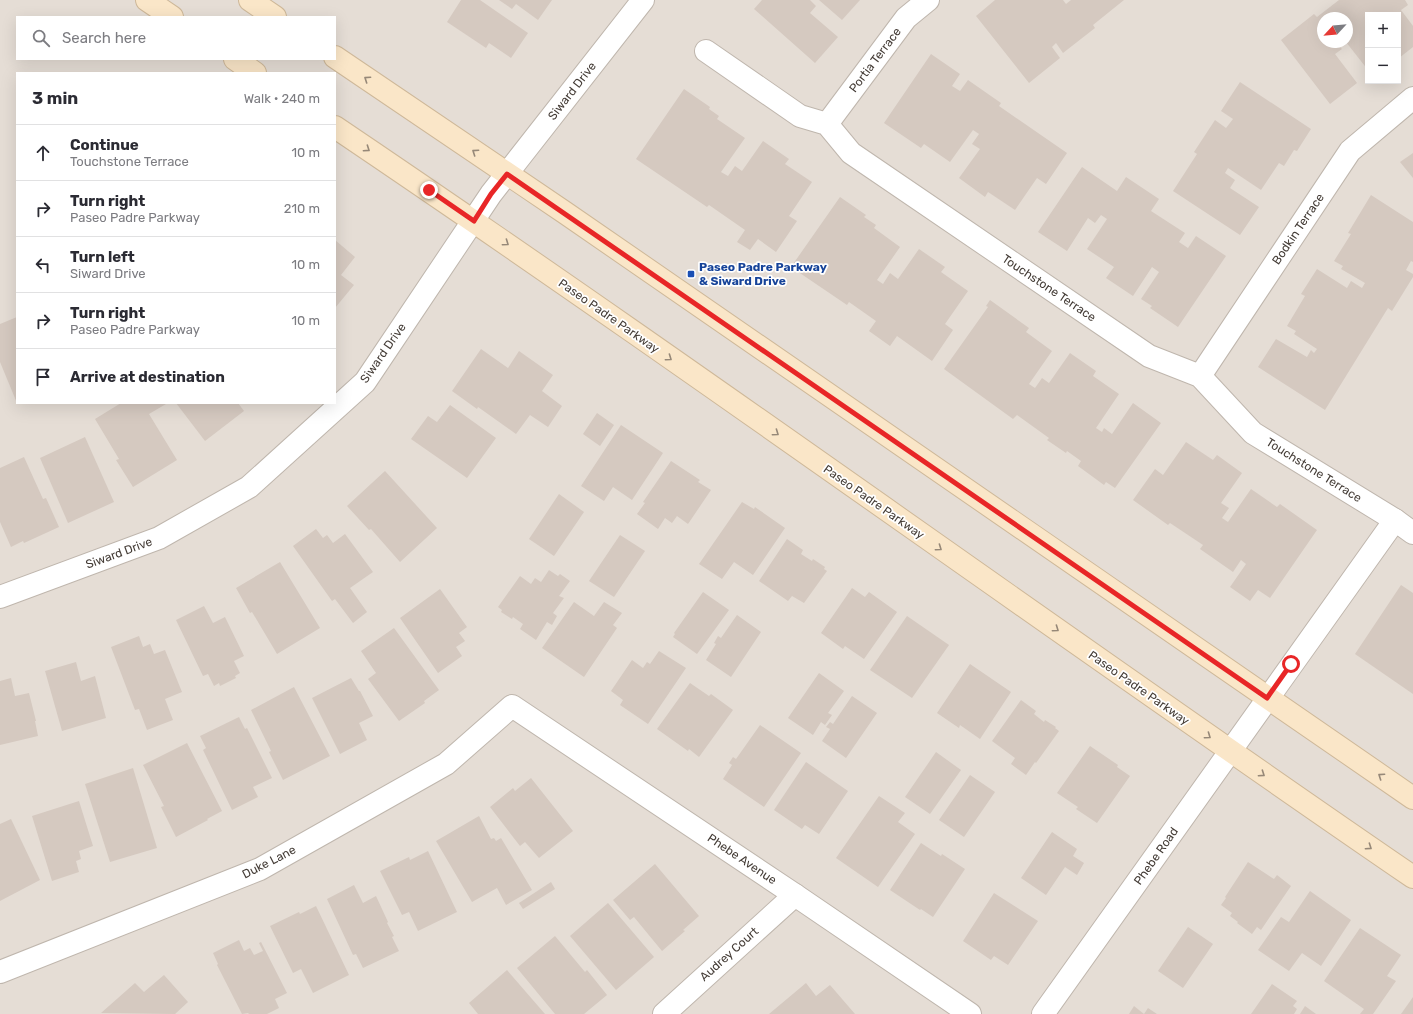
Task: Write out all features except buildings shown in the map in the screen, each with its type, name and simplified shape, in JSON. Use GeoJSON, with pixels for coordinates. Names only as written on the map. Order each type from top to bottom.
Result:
{"type":"FeatureCollection","features":[{"type":"Feature","properties":{"kind":"main road"},"geometry":{"type":"LineString","coordinates":[[147,0],[171,16]]}},
{"type":"Feature","properties":{"kind":"main road"},"geometry":{"type":"LineString","coordinates":[[250,0],[274,16]]}},
{"type":"Feature","properties":{"kind":"main road"},"geometry":{"type":"LineString","coordinates":[[336,58],[1413,798]]}},
{"type":"Feature","properties":{"kind":"main road"},"geometry":{"type":"LineString","coordinates":[[236,60],[254,72]]}},
{"type":"Feature","properties":{"kind":"main road","name":"Paseo Padre Parkway"},"geometry":{"type":"LineString","coordinates":[[336,128],[474,221],[1230,752],[1413,877]]}},
{"type":"Feature","properties":{"kind":"street","name":"Siward Drive"},"geometry":{"type":"LineString","coordinates":[[0,597],[159,538],[249,487],[365,382],[491,194],[643,0]]}},
{"type":"Feature","properties":{"kind":"street","name":"Portia Terrace"},"geometry":{"type":"LineString","coordinates":[[827,124],[906,18],[928,0]]}},
{"type":"Feature","properties":{"kind":"street"},"geometry":{"type":"LineString","coordinates":[[706,51],[800,116],[827,124]]}},
{"type":"Feature","properties":{"kind":"street","name":"Bodkin Terrace"},"geometry":{"type":"LineString","coordinates":[[1200,376],[1350,151],[1413,98]]}},
{"type":"Feature","properties":{"kind":"street","name":"Touchstone Terrace"},"geometry":{"type":"LineString","coordinates":[[827,124],[851,153],[1149,356],[1200,376],[1253,433],[1395,520],[1413,533]]}},
{"type":"Feature","properties":{"kind":"street"},"geometry":{"type":"LineString","coordinates":[[1267,698],[1395,520]]}},
{"type":"Feature","properties":{"kind":"street","name":"Phebe Road"},"geometry":{"type":"LineString","coordinates":[[1043,1014],[1267,698]]}},
{"type":"Feature","properties":{"kind":"street","name":"Phebe Avenue"},"geometry":{"type":"LineString","coordinates":[[512,706],[970,1014]]}},
{"type":"Feature","properties":{"kind":"street","name":"Duke Lane"},"geometry":{"type":"LineString","coordinates":[[0,972],[260,869],[446,764],[512,706]]}},
{"type":"Feature","properties":{"kind":"street","name":"Audrey Court"},"geometry":{"type":"LineString","coordinates":[[664,1014],[795,895]]}},
{"type":"Feature","properties":{"kind":"shaded area"},"geometry":{"type":"Polygon","coordinates":[[[0,0],[1413,0],[1413,1014],[0,1014],[0,0]]]}},
{"type":"Feature","properties":{"kind":"place","name":"Paseo Padre Parkway & Siward Drive"},"geometry":{"type":"Point","coordinates":[691,274]}},
{"type":"Feature","properties":{"kind":"route"},"geometry":{"type":"LineString","coordinates":[[429,190],[474,221],[491,194],[507,174],[1267,698],[1291,664]]}}]}
